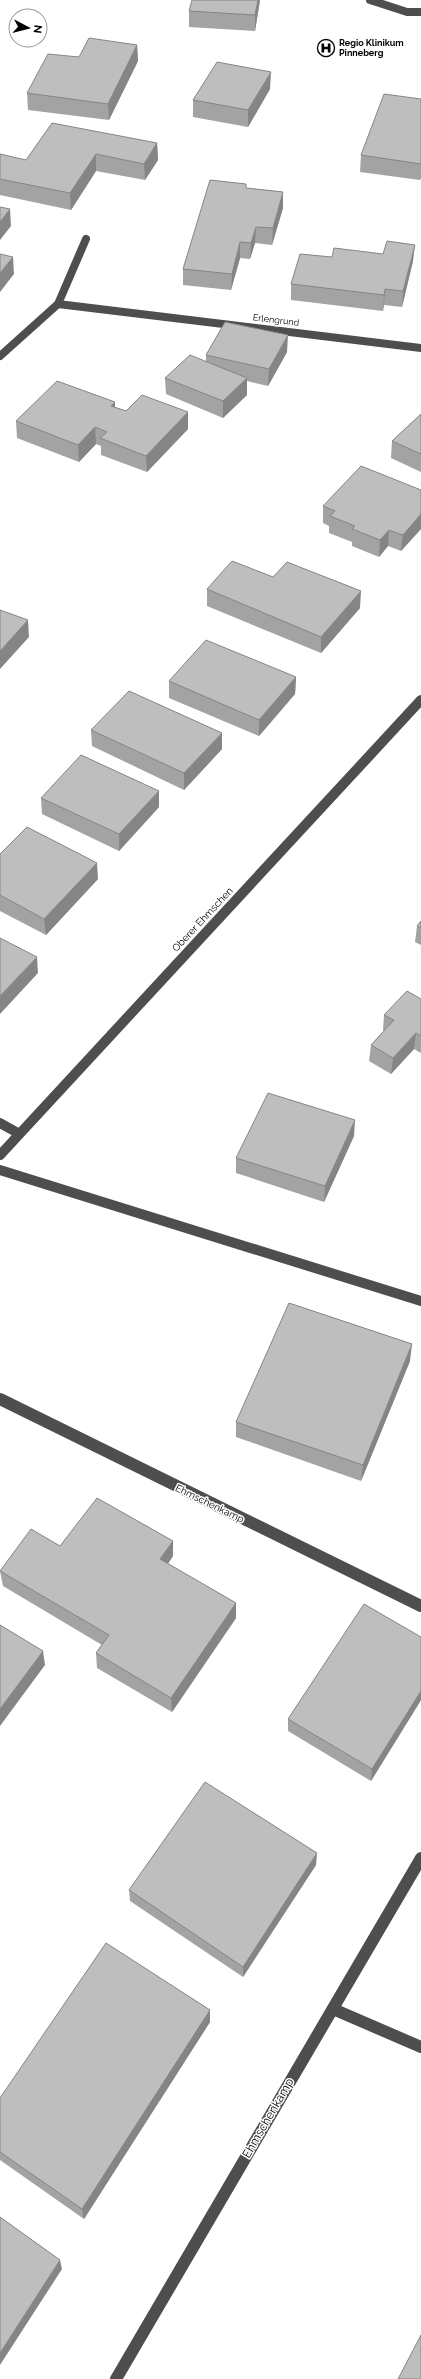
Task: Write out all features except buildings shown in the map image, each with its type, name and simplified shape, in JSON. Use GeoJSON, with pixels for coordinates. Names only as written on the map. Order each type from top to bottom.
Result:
{"type":"FeatureCollection","features":[{"type":"Feature","properties":{"kind":"street"},"geometry":{"type":"LineString","coordinates":[[370,0],[407,12],[421,12]]}},
{"type":"Feature","properties":{"kind":"street"},"geometry":{"type":"LineString","coordinates":[[0,356],[58,304],[86,239]]}},
{"type":"Feature","properties":{"kind":"street","name":"Erlengrund"},"geometry":{"type":"LineString","coordinates":[[58,304],[421,348]]}},
{"type":"Feature","properties":{"kind":"street","name":"Oberer Ehmschen"},"geometry":{"type":"LineString","coordinates":[[0,1155],[18,1133],[421,700]]}},
{"type":"Feature","properties":{"kind":"street"},"geometry":{"type":"LineString","coordinates":[[0,1123],[18,1133]]}},
{"type":"Feature","properties":{"kind":"street"},"geometry":{"type":"LineString","coordinates":[[0,1170],[421,1301]]}},
{"type":"Feature","properties":{"kind":"street","name":"Ehmschenkamp"},"geometry":{"type":"LineString","coordinates":[[0,1400],[421,1606]]}},
{"type":"Feature","properties":{"kind":"street","name":"Ehmschenkamp"},"geometry":{"type":"LineString","coordinates":[[116,2379],[421,1858]]}},
{"type":"Feature","properties":{"kind":"street"},"geometry":{"type":"LineString","coordinates":[[333,2009],[421,2047]]}},
{"type":"Feature","properties":{"kind":"place","name":"Regio Klinikum Pinneberg"},"geometry":{"type":"Point","coordinates":[326,48]}}]}
